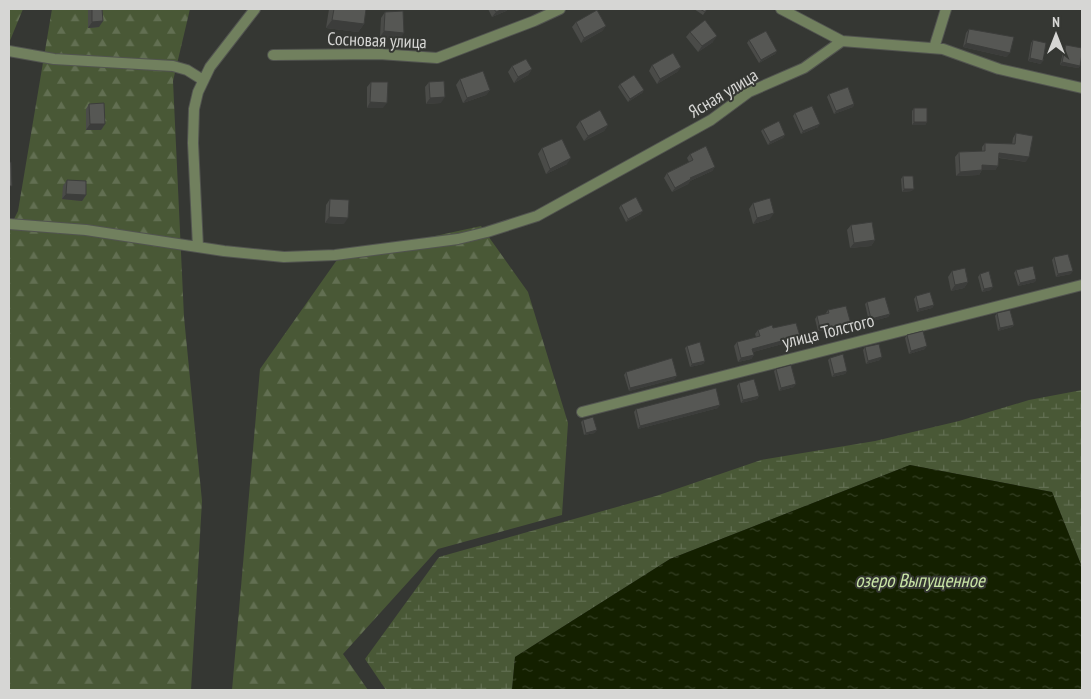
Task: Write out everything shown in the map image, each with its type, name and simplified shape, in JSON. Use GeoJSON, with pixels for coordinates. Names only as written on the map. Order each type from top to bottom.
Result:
{"type":"FeatureCollection","features":[{"type":"Feature","properties":{"kind":"street"},"geometry":{"type":"LineString","coordinates":[[198,247],[193,143],[194,109],[203,80],[210,67],[255,9]]}},
{"type":"Feature","properties":{"kind":"street","name":"Сосновая улица"},"geometry":{"type":"LineString","coordinates":[[273,54],[380,54],[437,58],[534,21],[560,9]]}},
{"type":"Feature","properties":{"kind":"street"},"geometry":{"type":"LineString","coordinates":[[781,9],[842,41],[943,49],[999,69],[1082,88]]}},
{"type":"Feature","properties":{"kind":"street"},"geometry":{"type":"LineString","coordinates":[[934,48],[946,9]]}},
{"type":"Feature","properties":{"kind":"street","name":"Ясная улица"},"geometry":{"type":"LineString","coordinates":[[9,224],[86,230],[258,256],[302,257],[335,255],[458,239],[537,216],[711,120],[749,92],[804,68],[842,41]]}},
{"type":"Feature","properties":{"kind":"street"},"geometry":{"type":"LineString","coordinates":[[9,50],[54,59],[173,66],[188,70],[203,80]]}},
{"type":"Feature","properties":{"kind":"street","name":"улица Толстого"},"geometry":{"type":"LineString","coordinates":[[582,412],[1082,284]]}},
{"type":"Feature","properties":{"kind":"green space"},"geometry":{"type":"Polygon","coordinates":[[[9,9],[23,9],[9,43],[9,9]]]}},
{"type":"Feature","properties":{"kind":"green space"},"geometry":{"type":"Polygon","coordinates":[[[52,9],[190,9],[173,81],[184,317],[202,501],[191,690],[9,690],[9,229],[18,211],[52,9]]]}},
{"type":"Feature","properties":{"kind":"green space"},"geometry":{"type":"Polygon","coordinates":[[[481,226],[528,292],[568,423],[562,515],[438,549],[343,654],[368,690],[232,690],[260,369],[339,257],[481,226]]]}},
{"type":"Feature","properties":{"kind":"green space"},"geometry":{"type":"Polygon","coordinates":[[[1082,390],[1082,567],[1052,492],[910,465],[670,559],[515,657],[512,690],[386,690],[365,659],[439,557],[656,496],[761,460],[875,441],[959,421],[1029,400],[1082,390]]]}},
{"type":"Feature","properties":{"kind":"water","name":"озеро Выпущенное"},"geometry":{"type":"Polygon","coordinates":[[[910,465],[1052,492],[1082,567],[1082,690],[512,690],[515,657],[670,559],[910,465]]]}},
{"type":"Feature","properties":{"kind":"building"},"geometry":{"type":"Polygon","coordinates":[[[92,9],[102,9],[103,21],[92,22],[92,9]]]}},
{"type":"Feature","properties":{"kind":"building"},"geometry":{"type":"Polygon","coordinates":[[[334,9],[366,9],[364,24],[332,20],[334,9]]]}},
{"type":"Feature","properties":{"kind":"building"},"geometry":{"type":"Polygon","coordinates":[[[597,10],[606,26],[584,38],[576,22],[597,10]]]}},
{"type":"Feature","properties":{"kind":"building"},"geometry":{"type":"Polygon","coordinates":[[[403,11],[404,33],[384,31],[385,12],[403,11]]]}},
{"type":"Feature","properties":{"kind":"building"},"geometry":{"type":"Polygon","coordinates":[[[705,20],[717,36],[702,46],[690,32],[705,20]]]}},
{"type":"Feature","properties":{"kind":"building"},"geometry":{"type":"Polygon","coordinates":[[[969,29],[1014,37],[1010,53],[966,43],[969,29]]]}},
{"type":"Feature","properties":{"kind":"building"},"geometry":{"type":"Polygon","coordinates":[[[766,31],[777,51],[761,60],[749,40],[766,31]]]}},
{"type":"Feature","properties":{"kind":"building"},"geometry":{"type":"Polygon","coordinates":[[[1033,40],[1046,43],[1043,61],[1030,58],[1033,40]]]}},
{"type":"Feature","properties":{"kind":"building"},"geometry":{"type":"Polygon","coordinates":[[[1066,45],[1082,48],[1080,66],[1062,62],[1066,45]]]}},
{"type":"Feature","properties":{"kind":"building"},"geometry":{"type":"Polygon","coordinates":[[[673,53],[681,67],[660,79],[652,65],[673,53]]]}},
{"type":"Feature","properties":{"kind":"building"},"geometry":{"type":"Polygon","coordinates":[[[526,59],[532,69],[518,77],[512,66],[526,59]]]}},
{"type":"Feature","properties":{"kind":"building"},"geometry":{"type":"Polygon","coordinates":[[[483,71],[490,90],[467,98],[460,79],[483,71]]]}},
{"type":"Feature","properties":{"kind":"building"},"geometry":{"type":"Polygon","coordinates":[[[634,75],[644,90],[630,99],[620,84],[634,75]]]}},
{"type":"Feature","properties":{"kind":"building"},"geometry":{"type":"Polygon","coordinates":[[[444,81],[445,97],[430,98],[429,82],[444,81]]]}},
{"type":"Feature","properties":{"kind":"building"},"geometry":{"type":"Polygon","coordinates":[[[371,82],[388,82],[387,103],[370,102],[371,82]]]}},
{"type":"Feature","properties":{"kind":"building"},"geometry":{"type":"Polygon","coordinates":[[[848,87],[854,104],[836,111],[829,94],[848,87]]]}},
{"type":"Feature","properties":{"kind":"building"},"geometry":{"type":"Polygon","coordinates":[[[104,103],[105,124],[90,124],[89,104],[104,103]]]}},
{"type":"Feature","properties":{"kind":"building"},"geometry":{"type":"Polygon","coordinates":[[[812,106],[820,124],[803,131],[795,113],[812,106]]]}},
{"type":"Feature","properties":{"kind":"building"},"geometry":{"type":"Polygon","coordinates":[[[914,108],[927,108],[927,122],[914,122],[914,108]]]}},
{"type":"Feature","properties":{"kind":"building"},"geometry":{"type":"Polygon","coordinates":[[[600,110],[608,125],[588,136],[580,121],[600,110]]]}},
{"type":"Feature","properties":{"kind":"building"},"geometry":{"type":"Polygon","coordinates":[[[779,121],[785,135],[770,142],[763,129],[779,121]]]}},
{"type":"Feature","properties":{"kind":"building"},"geometry":{"type":"Polygon","coordinates":[[[1016,133],[1033,136],[1029,157],[999,153],[998,166],[982,165],[982,170],[960,172],[959,152],[985,151],[985,143],[1015,144],[1016,133]]]}},
{"type":"Feature","properties":{"kind":"building"},"geometry":{"type":"Polygon","coordinates":[[[562,139],[571,158],[550,169],[542,148],[562,139]]]}},
{"type":"Feature","properties":{"kind":"building"},"geometry":{"type":"Polygon","coordinates":[[[706,146],[715,167],[690,178],[675,188],[667,173],[693,160],[690,154],[706,146]]]}},
{"type":"Feature","properties":{"kind":"building"},"geometry":{"type":"Polygon","coordinates":[[[9,162],[11,162],[12,186],[9,186],[9,162]]]}},
{"type":"Feature","properties":{"kind":"building"},"geometry":{"type":"Polygon","coordinates":[[[903,176],[913,176],[914,189],[904,189],[903,176]]]}},
{"type":"Feature","properties":{"kind":"building"},"geometry":{"type":"Polygon","coordinates":[[[67,180],[86,181],[86,195],[66,194],[67,180]]]}},
{"type":"Feature","properties":{"kind":"building"},"geometry":{"type":"Polygon","coordinates":[[[636,197],[643,211],[628,219],[621,205],[636,197]]]}},
{"type":"Feature","properties":{"kind":"building"},"geometry":{"type":"Polygon","coordinates":[[[770,198],[774,213],[757,218],[753,203],[770,198]]]}},
{"type":"Feature","properties":{"kind":"building"},"geometry":{"type":"Polygon","coordinates":[[[330,199],[349,200],[348,218],[329,217],[330,199]]]}},
{"type":"Feature","properties":{"kind":"building"},"geometry":{"type":"Polygon","coordinates":[[[872,222],[875,240],[854,243],[851,225],[872,222]]]}},
{"type":"Feature","properties":{"kind":"building"},"geometry":{"type":"Polygon","coordinates":[[[1068,254],[1073,271],[1058,274],[1054,257],[1068,254]]]}},
{"type":"Feature","properties":{"kind":"building"},"geometry":{"type":"Polygon","coordinates":[[[1033,266],[1036,279],[1020,283],[1016,270],[1033,266]]]}},
{"type":"Feature","properties":{"kind":"building"},"geometry":{"type":"Polygon","coordinates":[[[965,268],[968,282],[955,285],[952,271],[965,268]]]}},
{"type":"Feature","properties":{"kind":"building"},"geometry":{"type":"Polygon","coordinates":[[[989,271],[993,287],[984,289],[980,274],[989,271]]]}},
{"type":"Feature","properties":{"kind":"building"},"geometry":{"type":"Polygon","coordinates":[[[930,292],[934,305],[919,309],[916,296],[930,292]]]}},
{"type":"Feature","properties":{"kind":"building"},"geometry":{"type":"Polygon","coordinates":[[[885,297],[890,314],[871,319],[867,302],[885,297]]]}},
{"type":"Feature","properties":{"kind":"building"},"geometry":{"type":"Polygon","coordinates":[[[846,306],[851,324],[820,329],[817,316],[829,313],[828,310],[846,306]]]}},
{"type":"Feature","properties":{"kind":"building"},"geometry":{"type":"Polygon","coordinates":[[[1010,310],[1014,325],[1000,328],[997,313],[1010,310]]]}},
{"type":"Feature","properties":{"kind":"building"},"geometry":{"type":"Polygon","coordinates":[[[796,323],[800,336],[752,349],[754,355],[741,358],[737,342],[760,336],[758,330],[772,325],[773,328],[796,323]]]}},
{"type":"Feature","properties":{"kind":"building"},"geometry":{"type":"Polygon","coordinates":[[[923,331],[927,346],[911,351],[907,335],[923,331]]]}},
{"type":"Feature","properties":{"kind":"building"},"geometry":{"type":"Polygon","coordinates":[[[700,342],[705,361],[692,364],[687,346],[700,342]]]}},
{"type":"Feature","properties":{"kind":"building"},"geometry":{"type":"Polygon","coordinates":[[[879,344],[882,357],[868,361],[865,347],[879,344]]]}},
{"type":"Feature","properties":{"kind":"building"},"geometry":{"type":"Polygon","coordinates":[[[843,354],[847,371],[834,374],[830,358],[843,354]]]}},
{"type":"Feature","properties":{"kind":"building"},"geometry":{"type":"Polygon","coordinates":[[[672,358],[677,376],[630,388],[626,372],[672,358]]]}},
{"type":"Feature","properties":{"kind":"building"},"geometry":{"type":"Polygon","coordinates":[[[791,365],[796,384],[781,388],[776,369],[791,365]]]}},
{"type":"Feature","properties":{"kind":"building"},"geometry":{"type":"Polygon","coordinates":[[[754,379],[759,396],[743,400],[739,383],[754,379]]]}},
{"type":"Feature","properties":{"kind":"building"},"geometry":{"type":"Polygon","coordinates":[[[716,388],[720,405],[640,426],[636,409],[716,388]]]}},
{"type":"Feature","properties":{"kind":"building"},"geometry":{"type":"Polygon","coordinates":[[[593,417],[597,430],[586,433],[583,420],[593,417]]]}}]}
